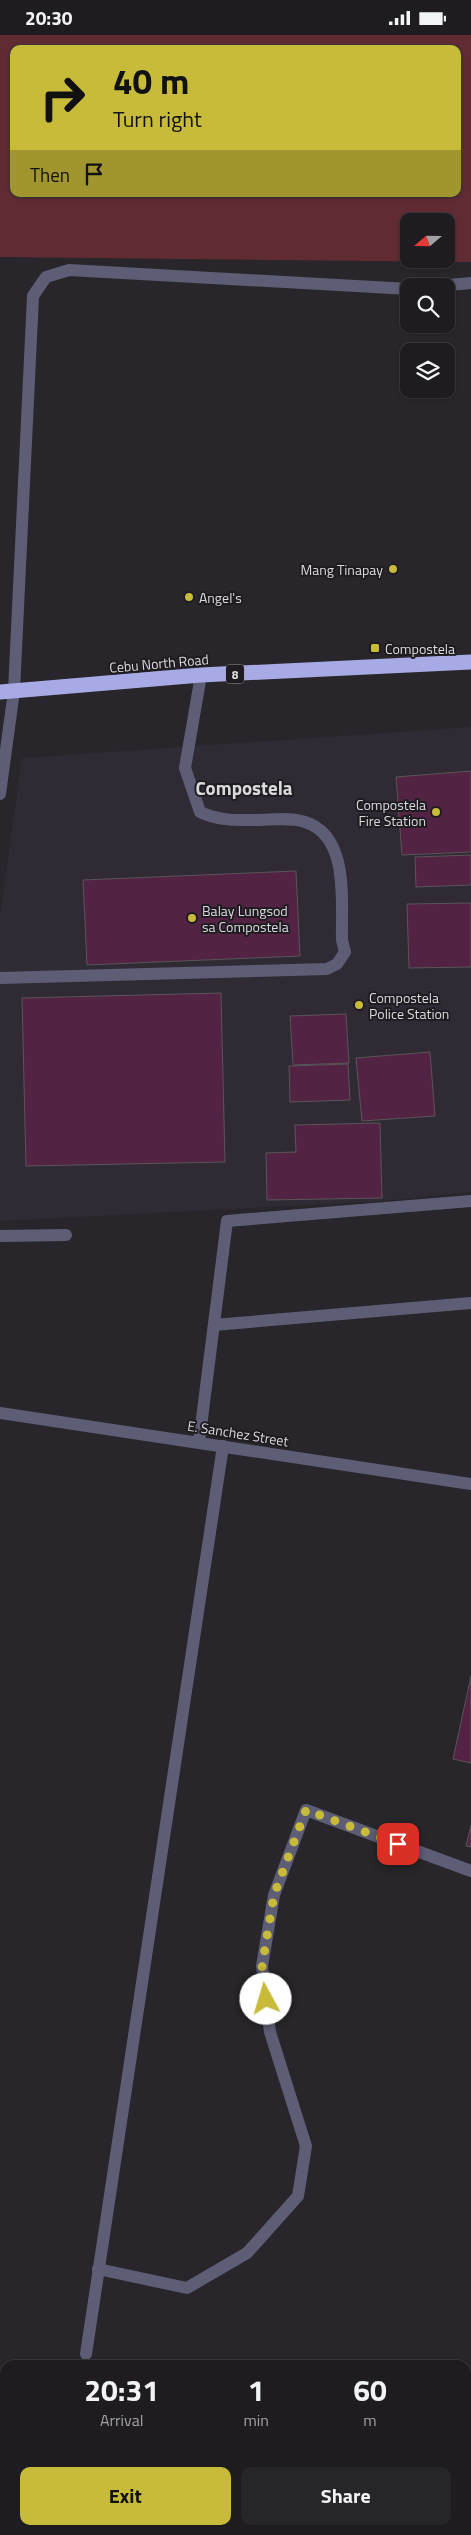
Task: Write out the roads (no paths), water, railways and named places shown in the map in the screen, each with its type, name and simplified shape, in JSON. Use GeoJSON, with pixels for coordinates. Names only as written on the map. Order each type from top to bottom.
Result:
{"type":"FeatureCollection","features":[{"type":"Feature","properties":{"kind":"highway","name":"Cebu North Road"},"geometry":{"type":"LineString","coordinates":[[7,691],[201,675],[471,662]]}},
{"type":"Feature","properties":{"kind":"street"},"geometry":{"type":"LineString","coordinates":[[0,794],[33,296],[46,277],[69,269],[400,288]]}},
{"type":"Feature","properties":{"kind":"street"},"geometry":{"type":"LineString","coordinates":[[455,284],[471,283]]}},
{"type":"Feature","properties":{"kind":"street"},"geometry":{"type":"LineString","coordinates":[[0,978],[327,969],[337,964],[345,952],[342,940],[339,859],[332,845],[319,828],[304,821],[215,819],[200,812],[185,767],[201,675]]}},
{"type":"Feature","properties":{"kind":"street"},"geometry":{"type":"LineString","coordinates":[[199,1442],[226,1221],[471,1201]]}},
{"type":"Feature","properties":{"kind":"street"},"geometry":{"type":"LineString","coordinates":[[0,1235],[66,1235]]}},
{"type":"Feature","properties":{"kind":"street"},"geometry":{"type":"LineString","coordinates":[[214,1325],[471,1303]]}},
{"type":"Feature","properties":{"kind":"street","name":"E. Sanchez Street"},"geometry":{"type":"LineString","coordinates":[[0,1413],[471,1484]]}},
{"type":"Feature","properties":{"kind":"street"},"geometry":{"type":"LineString","coordinates":[[86,2354],[223,1446]]}},
{"type":"Feature","properties":{"kind":"street"},"geometry":{"type":"LineString","coordinates":[[98,2269],[187,2287],[247,2253],[298,2196],[306,2146],[270,2032],[262,1966],[274,1895],[306,1810],[471,1871]]}},
{"type":"Feature","properties":{"kind":"place","name":"Mang Tinapay"},"geometry":{"type":"Point","coordinates":[393,569]}},
{"type":"Feature","properties":{"kind":"place","name":"Angel's"},"geometry":{"type":"Point","coordinates":[189,597]}},
{"type":"Feature","properties":{"kind":"place","name":"Compostela"},"geometry":{"type":"Point","coordinates":[375,648]}},
{"type":"Feature","properties":{"kind":"place","name":"Compostela Fire Station"},"geometry":{"type":"Point","coordinates":[436,812]}},
{"type":"Feature","properties":{"kind":"place","name":"Balay Lungsod sa Compostela"},"geometry":{"type":"Point","coordinates":[192,918]}},
{"type":"Feature","properties":{"kind":"place","name":"Compostela Police Station"},"geometry":{"type":"Point","coordinates":[359,1005]}},
{"type":"Feature","properties":{"kind":"district","name":"Compostela"},"geometry":{"type":"Point","coordinates":[244,787]}}]}
